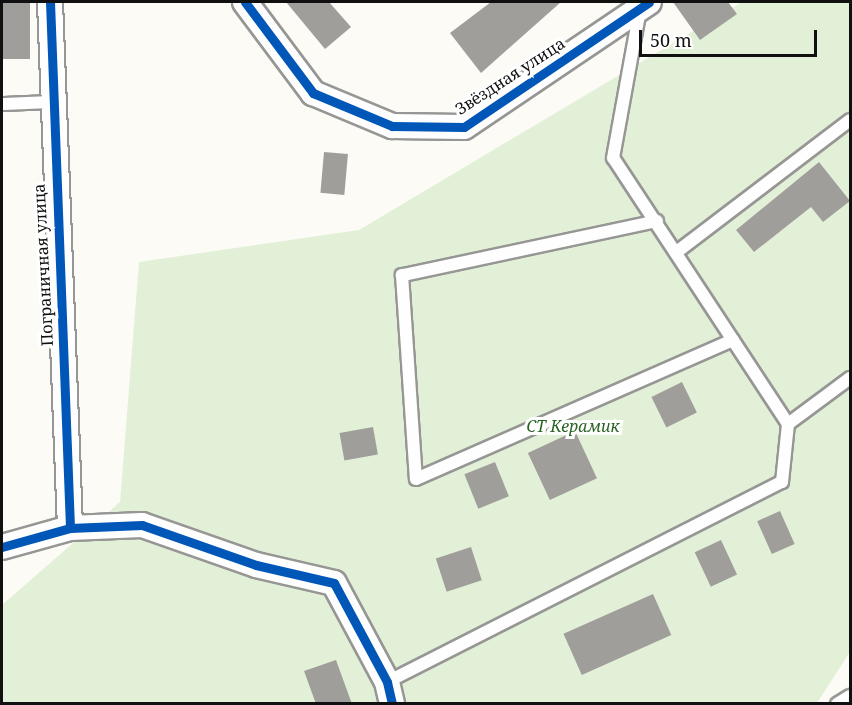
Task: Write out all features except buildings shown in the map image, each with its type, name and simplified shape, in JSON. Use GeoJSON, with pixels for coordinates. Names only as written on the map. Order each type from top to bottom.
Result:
{"type":"FeatureCollection","features":[{"type":"Feature","properties":{"kind":"street","name":"Пограничная улица"},"geometry":{"type":"LineString","coordinates":[[50,2],[50,102],[70,528]]}},
{"type":"Feature","properties":{"kind":"street","name":"Звёздная улица"},"geometry":{"type":"LineString","coordinates":[[245,2],[314,93],[392,126],[452,127],[464,127],[645,5]]}},
{"type":"Feature","properties":{"kind":"street"},"geometry":{"type":"LineString","coordinates":[[2,547],[70,528],[142,525],[256,565],[334,583],[389,693]]}},
{"type":"Feature","properties":{"kind":"lane"},"geometry":{"type":"LineString","coordinates":[[389,693],[782,482],[788,424],[678,251],[613,158],[645,5]]}},
{"type":"Feature","properties":{"kind":"lane"},"geometry":{"type":"LineString","coordinates":[[2,104],[50,102]]}},
{"type":"Feature","properties":{"kind":"lane"},"geometry":{"type":"LineString","coordinates":[[678,251],[850,120]]}},
{"type":"Feature","properties":{"kind":"lane"},"geometry":{"type":"LineString","coordinates":[[657,221],[402,275],[416,480],[734,340]]}},
{"type":"Feature","properties":{"kind":"lane"},"geometry":{"type":"LineString","coordinates":[[788,424],[850,378]]}},
{"type":"Feature","properties":{"kind":"lane"},"geometry":{"type":"LineString","coordinates":[[837,704],[850,696]]}},
{"type":"Feature","properties":{"kind":"green space","name":"СТ Керамик"},"geometry":{"type":"Polygon","coordinates":[[[742,2],[850,2],[850,652],[817,703],[2,703],[2,605],[120,502],[139,262],[359,230],[742,2]]]}},
{"type":"Feature","properties":{"kind":"cycle path"},"geometry":{"type":"LineString","coordinates":[[50,2],[70,528]]}},
{"type":"Feature","properties":{"kind":"cycle path"},"geometry":{"type":"LineString","coordinates":[[245,2],[313,93],[392,126],[464,127],[649,2]]}},
{"type":"Feature","properties":{"kind":"cycle path"},"geometry":{"type":"LineString","coordinates":[[2,547],[70,528],[142,525],[256,565],[334,583],[387,682],[392,704]]}}]}
